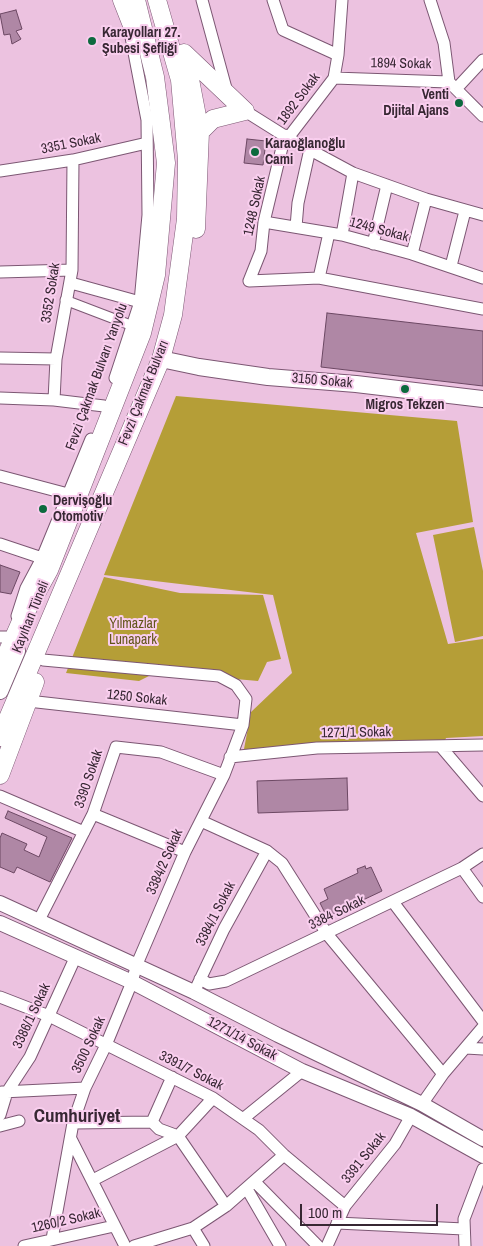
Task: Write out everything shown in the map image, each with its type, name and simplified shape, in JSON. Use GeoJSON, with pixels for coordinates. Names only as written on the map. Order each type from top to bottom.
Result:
{"type":"FeatureCollection","features":[{"type":"Feature","properties":{"kind":"main road","name":"Fevzi Çakmak Bulvarı"},"geometry":{"type":"LineString","coordinates":[[0,737],[165,360],[186,219],[187,160],[180,80],[157,0]]}},
{"type":"Feature","properties":{"kind":"main road"},"geometry":{"type":"LineString","coordinates":[[0,775],[43,660],[165,360],[186,297],[194,250],[199,200],[200,132],[184,53],[168,0]]}},
{"type":"Feature","properties":{"kind":"main road","name":"Fevzi Çakmak Bulvarı"},"geometry":{"type":"LineString","coordinates":[[0,669],[142,333],[156,275],[166,163],[155,77],[128,3]]}},
{"type":"Feature","properties":{"kind":"main road"},"geometry":{"type":"LineString","coordinates":[[184,53],[245,111]]}},
{"type":"Feature","properties":{"kind":"main road"},"geometry":{"type":"LineString","coordinates":[[200,132],[213,119],[245,111]]}},
{"type":"Feature","properties":{"kind":"main road"},"geometry":{"type":"LineString","coordinates":[[173,315],[186,297]]}},
{"type":"Feature","properties":{"kind":"main road","name":"3150 Sokak"},"geometry":{"type":"LineString","coordinates":[[165,360],[268,377],[366,385],[483,400]]}},
{"type":"Feature","properties":{"kind":"main road","name":"Kayıhan Tüneli"},"geometry":{"type":"LineString","coordinates":[[0,691],[45,564]]}},
{"type":"Feature","properties":{"kind":"street"},"geometry":{"type":"LineString","coordinates":[[202,0],[228,95]]}},
{"type":"Feature","properties":{"kind":"street"},"geometry":{"type":"LineString","coordinates":[[272,0],[283,30],[338,56]]}},
{"type":"Feature","properties":{"kind":"street"},"geometry":{"type":"LineString","coordinates":[[334,78],[338,56],[342,0]]}},
{"type":"Feature","properties":{"kind":"street"},"geometry":{"type":"LineString","coordinates":[[430,0],[444,43],[453,86],[483,116]]}},
{"type":"Feature","properties":{"kind":"street","name":"Fevzi Çakmak Bulvarı Yanyolu"},"geometry":{"type":"LineString","coordinates":[[0,651],[3,637],[45,564],[68,494],[104,406],[140,302],[148,215],[147,120],[128,3]]}},
{"type":"Feature","properties":{"kind":"street"},"geometry":{"type":"LineString","coordinates":[[453,86],[483,60]]}},
{"type":"Feature","properties":{"kind":"street","name":"1894 Sokak"},"geometry":{"type":"LineString","coordinates":[[334,78],[440,80],[453,86]]}},
{"type":"Feature","properties":{"kind":"street","name":"1892 Sokak"},"geometry":{"type":"LineString","coordinates":[[286,137],[334,78]]}},
{"type":"Feature","properties":{"kind":"street"},"geometry":{"type":"LineString","coordinates":[[245,111],[286,137],[353,173],[426,200],[483,215]]}},
{"type":"Feature","properties":{"kind":"street","name":"1248 Sokak"},"geometry":{"type":"LineString","coordinates":[[286,137],[264,222],[261,252],[249,281],[319,278]]}},
{"type":"Feature","properties":{"kind":"street","name":"3351 Sokak"},"geometry":{"type":"LineString","coordinates":[[0,171],[73,160],[147,143]]}},
{"type":"Feature","properties":{"kind":"street"},"geometry":{"type":"LineString","coordinates":[[296,227],[298,203],[310,149]]}},
{"type":"Feature","properties":{"kind":"street","name":"3352 Sokak"},"geometry":{"type":"LineString","coordinates":[[54,400],[56,359],[65,300],[71,282],[72,270],[73,160]]}},
{"type":"Feature","properties":{"kind":"street"},"geometry":{"type":"LineString","coordinates":[[342,235],[353,173]]}},
{"type":"Feature","properties":{"kind":"street"},"geometry":{"type":"LineString","coordinates":[[373,244],[387,185]]}},
{"type":"Feature","properties":{"kind":"street"},"geometry":{"type":"LineString","coordinates":[[412,254],[426,200]]}},
{"type":"Feature","properties":{"kind":"street"},"geometry":{"type":"LineString","coordinates":[[451,266],[465,211]]}},
{"type":"Feature","properties":{"kind":"street","name":"1249 Sokak"},"geometry":{"type":"LineString","coordinates":[[264,222],[342,235],[412,254],[483,278]]}},
{"type":"Feature","properties":{"kind":"street"},"geometry":{"type":"LineString","coordinates":[[329,233],[319,278],[483,309]]}},
{"type":"Feature","properties":{"kind":"street"},"geometry":{"type":"LineString","coordinates":[[0,272],[72,270]]}},
{"type":"Feature","properties":{"kind":"street"},"geometry":{"type":"LineString","coordinates":[[71,282],[140,302]]}},
{"type":"Feature","properties":{"kind":"street"},"geometry":{"type":"LineString","coordinates":[[65,300],[133,326]]}},
{"type":"Feature","properties":{"kind":"street"},"geometry":{"type":"LineString","coordinates":[[0,358],[56,359]]}},
{"type":"Feature","properties":{"kind":"street"},"geometry":{"type":"LineString","coordinates":[[0,398],[54,400],[104,406]]}},
{"type":"Feature","properties":{"kind":"street"},"geometry":{"type":"LineString","coordinates":[[0,476],[68,494]]}},
{"type":"Feature","properties":{"kind":"street"},"geometry":{"type":"LineString","coordinates":[[0,544],[45,564]]}},
{"type":"Feature","properties":{"kind":"street","name":"3384/2 Sokak"},"geometry":{"type":"LineString","coordinates":[[43,660],[218,676],[236,684],[246,699],[243,725],[224,775],[185,852],[137,964]]}},
{"type":"Feature","properties":{"kind":"street","name":"1250 Sokak"},"geometry":{"type":"LineString","coordinates":[[28,701],[243,725]]}},
{"type":"Feature","properties":{"kind":"street","name":"1271/1 Sokak"},"geometry":{"type":"LineString","coordinates":[[230,757],[317,748],[442,748],[483,745]]}},
{"type":"Feature","properties":{"kind":"street","name":"3390 Sokak"},"geometry":{"type":"LineString","coordinates":[[39,920],[93,814],[116,747],[161,752],[224,775]]}},
{"type":"Feature","properties":{"kind":"street"},"geometry":{"type":"LineString","coordinates":[[442,748],[460,772],[483,796]]}},
{"type":"Feature","properties":{"kind":"street"},"geometry":{"type":"LineString","coordinates":[[0,796],[84,832]]}},
{"type":"Feature","properties":{"kind":"street"},"geometry":{"type":"LineString","coordinates":[[93,814],[185,852]]}},
{"type":"Feature","properties":{"kind":"street"},"geometry":{"type":"LineString","coordinates":[[201,821],[266,851],[282,863],[327,934],[443,1074]]}},
{"type":"Feature","properties":{"kind":"street","name":"3384/1 Sokak"},"geometry":{"type":"LineString","coordinates":[[197,985],[224,929],[266,851]]}},
{"type":"Feature","properties":{"kind":"street","name":"3384 Sokak"},"geometry":{"type":"LineString","coordinates":[[197,985],[226,981],[462,868],[483,854]]}},
{"type":"Feature","properties":{"kind":"street"},"geometry":{"type":"LineString","coordinates":[[462,868],[483,897]]}},
{"type":"Feature","properties":{"kind":"street"},"geometry":{"type":"LineString","coordinates":[[393,902],[483,1021]]}},
{"type":"Feature","properties":{"kind":"street"},"geometry":{"type":"LineString","coordinates":[[0,903],[137,964],[197,985],[278,1035],[422,1104],[483,1139]]}},
{"type":"Feature","properties":{"kind":"street","name":"1271/14 Sokak"},"geometry":{"type":"LineString","coordinates":[[0,923],[132,982],[302,1071],[411,1116],[483,1156]]}},
{"type":"Feature","properties":{"kind":"street","name":"3386/1 Sokak"},"geometry":{"type":"LineString","coordinates":[[0,1115],[3,1092],[30,1057],[76,956]]}},
{"type":"Feature","properties":{"kind":"street","name":"3500 Sokak"},"geometry":{"type":"LineString","coordinates":[[52,1239],[74,1123],[85,1088],[106,1045],[132,982],[137,964]]}},
{"type":"Feature","properties":{"kind":"street","name":"3391/7 Sokak"},"geometry":{"type":"LineString","coordinates":[[0,997],[49,1016],[213,1098],[259,1130],[284,1155],[345,1206]]}},
{"type":"Feature","properties":{"kind":"street"},"geometry":{"type":"LineString","coordinates":[[422,1104],[443,1074],[483,1027]]}},
{"type":"Feature","properties":{"kind":"street"},"geometry":{"type":"LineString","coordinates":[[466,1048],[483,1049]]}},
{"type":"Feature","properties":{"kind":"street"},"geometry":{"type":"LineString","coordinates":[[244,1118],[302,1071]]}},
{"type":"Feature","properties":{"kind":"street"},"geometry":{"type":"LineString","coordinates":[[152,1122],[172,1077]]}},
{"type":"Feature","properties":{"kind":"street"},"geometry":{"type":"LineString","coordinates":[[3,1092],[85,1088]]}},
{"type":"Feature","properties":{"kind":"street"},"geometry":{"type":"LineString","coordinates":[[93,1180],[178,1136],[213,1098]]}},
{"type":"Feature","properties":{"kind":"street","name":"3391 Sokak"},"geometry":{"type":"LineString","coordinates":[[327,1246],[345,1206],[395,1144],[411,1116]]}},
{"type":"Feature","properties":{"kind":"street"},"geometry":{"type":"LineString","coordinates":[[0,1126],[20,1121]]}},
{"type":"Feature","properties":{"kind":"street"},"geometry":{"type":"LineString","coordinates":[[74,1123],[152,1122],[159,1128],[178,1136],[226,1206]]}},
{"type":"Feature","properties":{"kind":"street"},"geometry":{"type":"LineString","coordinates":[[71,1139],[125,1246]]}},
{"type":"Feature","properties":{"kind":"street"},"geometry":{"type":"LineString","coordinates":[[134,1246],[193,1228],[226,1206],[251,1186],[284,1155]]}},
{"type":"Feature","properties":{"kind":"street"},"geometry":{"type":"LineString","coordinates":[[465,1246],[464,1218],[483,1169]]}},
{"type":"Feature","properties":{"kind":"street"},"geometry":{"type":"LineString","coordinates":[[251,1186],[280,1246]]}},
{"type":"Feature","properties":{"kind":"street"},"geometry":{"type":"LineString","coordinates":[[251,1186],[318,1246]]}},
{"type":"Feature","properties":{"kind":"street"},"geometry":{"type":"LineString","coordinates":[[337,1224],[464,1229]]}},
{"type":"Feature","properties":{"kind":"street","name":"1260/2 Sokak"},"geometry":{"type":"LineString","coordinates":[[27,1246],[114,1226]]}},
{"type":"Feature","properties":{"kind":"street"},"geometry":{"type":"LineString","coordinates":[[193,1228],[204,1246]]}},
{"type":"Feature","properties":{"kind":"green space"},"geometry":{"type":"Polygon","coordinates":[[[176,396],[457,421],[473,522],[416,533],[448,644],[483,639],[483,736],[446,738],[442,748],[244,749],[251,712],[292,673],[273,595],[104,575],[176,396]]]}},
{"type":"Feature","properties":{"kind":"green space"},"geometry":{"type":"Polygon","coordinates":[[[474,527],[483,571],[483,636],[455,642],[433,535],[474,527]]]}},
{"type":"Feature","properties":{"kind":"green space","name":"Yılmazlar Lunapark"},"geometry":{"type":"Polygon","coordinates":[[[104,577],[180,593],[263,595],[281,659],[267,662],[258,681],[157,672],[139,681],[66,673],[104,577]]]}},
{"type":"Feature","properties":{"kind":"building"},"geometry":{"type":"Polygon","coordinates":[[[16,10],[22,29],[16,31],[21,39],[12,44],[10,34],[4,35],[0,14],[16,10]]]}},
{"type":"Feature","properties":{"kind":"building","name":"Karaoğlanoğlu Cami"},"geometry":{"type":"Polygon","coordinates":[[[247,139],[266,141],[263,165],[244,163],[247,139]]]}},
{"type":"Feature","properties":{"kind":"building"},"geometry":{"type":"Polygon","coordinates":[[[327,313],[483,331],[483,386],[321,367],[327,313]]]}},
{"type":"Feature","properties":{"kind":"building"},"geometry":{"type":"Polygon","coordinates":[[[0,565],[20,572],[11,594],[0,592],[0,565]]]}},
{"type":"Feature","properties":{"kind":"building"},"geometry":{"type":"Polygon","coordinates":[[[347,778],[348,810],[258,813],[257,781],[347,778]]]}},
{"type":"Feature","properties":{"kind":"building"},"geometry":{"type":"Polygon","coordinates":[[[8,811],[72,838],[50,882],[17,867],[14,873],[0,867],[0,838],[2,833],[27,844],[24,850],[39,857],[47,837],[5,818],[8,811]]]}},
{"type":"Feature","properties":{"kind":"building"},"geometry":{"type":"Polygon","coordinates":[[[365,866],[366,869],[371,867],[382,891],[327,917],[320,903],[328,899],[324,889],[358,873],[357,869],[365,866]]]}},
{"type":"Feature","properties":{"kind":"place","name":"Karayolları 27. Şubesi Şefliği"},"geometry":{"type":"Point","coordinates":[92,41]}},
{"type":"Feature","properties":{"kind":"place","name":"Venti Dijital Ajans"},"geometry":{"type":"Point","coordinates":[459,103]}},
{"type":"Feature","properties":{"kind":"place","name":"Karaoğlanoğlu Cami"},"geometry":{"type":"Point","coordinates":[255,152]}},
{"type":"Feature","properties":{"kind":"place","name":"Migros Tekzen"},"geometry":{"type":"Point","coordinates":[405,389]}},
{"type":"Feature","properties":{"kind":"place","name":"Dervişoğlu Otomotiv"},"geometry":{"type":"Point","coordinates":[43,509]}},
{"type":"Feature","properties":{"kind":"district","name":"Cumhuriyet"},"geometry":{"type":"Point","coordinates":[77,1117]}}]}
